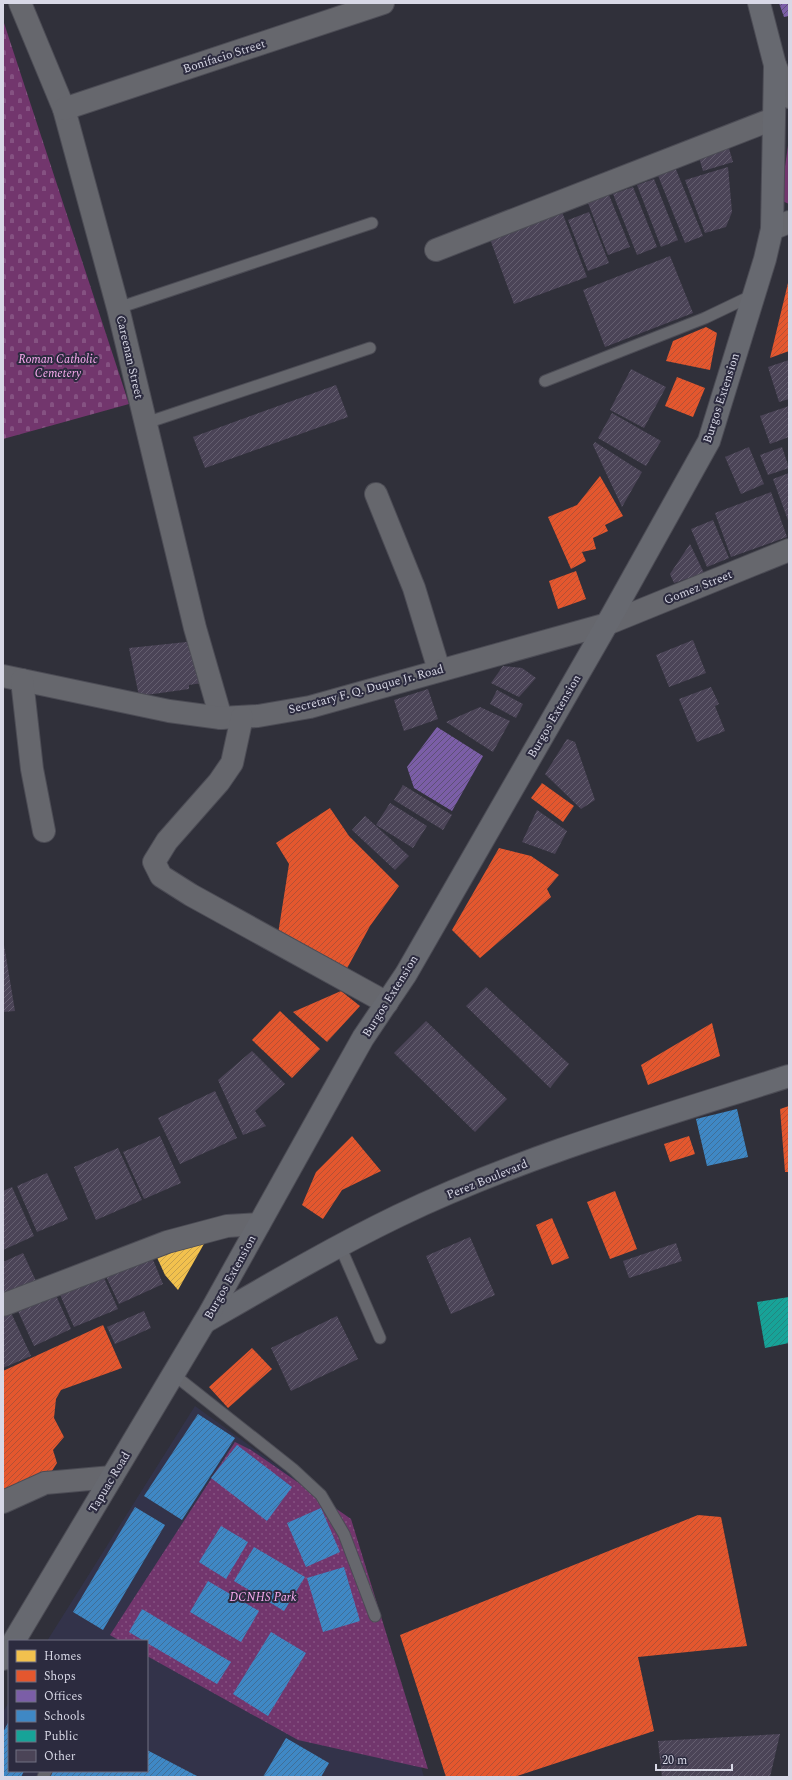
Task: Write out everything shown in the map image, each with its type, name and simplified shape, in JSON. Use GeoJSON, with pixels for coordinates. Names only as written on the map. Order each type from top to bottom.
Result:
{"type":"FeatureCollection","features":[{"type":"Feature","properties":{"kind":"main road","name":"Burgos Extension"},"geometry":{"type":"LineString","coordinates":[[204,1323],[352,1058],[387,1003],[607,624],[709,441],[765,259],[780,226],[773,119],[775,65],[758,3]]}},
{"type":"Feature","properties":{"kind":"main road","name":"Perez Boulevard"},"geometry":{"type":"LineString","coordinates":[[204,1323],[340,1246],[399,1215],[584,1140],[789,1076]]}},
{"type":"Feature","properties":{"kind":"main road","name":"Tapuac Road"},"geometry":{"type":"LineString","coordinates":[[15,1640],[204,1323]]}},
{"type":"Feature","properties":{"kind":"street","name":"Careenan Street"},"geometry":{"type":"LineString","coordinates":[[20,3],[64,109],[118,308],[195,628],[221,718]]}},
{"type":"Feature","properties":{"kind":"street","name":"Bonifacio Street"},"geometry":{"type":"LineString","coordinates":[[64,109],[383,3]]}},
{"type":"Feature","properties":{"kind":"street"},"geometry":{"type":"LineString","coordinates":[[775,65],[789,97]]}},
{"type":"Feature","properties":{"kind":"street"},"geometry":{"type":"LineString","coordinates":[[436,250],[773,119]]}},
{"type":"Feature","properties":{"kind":"street"},"geometry":{"type":"LineString","coordinates":[[376,494],[414,588],[439,670]]}},
{"type":"Feature","properties":{"kind":"street","name":"Gomez Street"},"geometry":{"type":"LineString","coordinates":[[607,624],[789,550]]}},
{"type":"Feature","properties":{"kind":"street","name":"Secretary F. Q. Duque Jr. Road"},"geometry":{"type":"LineString","coordinates":[[13,678],[169,711],[221,718],[242,717],[310,707],[607,624]]}},
{"type":"Feature","properties":{"kind":"street"},"geometry":{"type":"LineString","coordinates":[[13,678],[44,831]]}},
{"type":"Feature","properties":{"kind":"street"},"geometry":{"type":"LineString","coordinates":[[242,717],[232,763],[219,782],[166,841],[154,862],[161,876],[191,895],[387,1003]]}},
{"type":"Feature","properties":{"kind":"street"},"geometry":{"type":"LineString","coordinates":[[3,1305],[167,1242],[226,1226],[259,1224]]}},
{"type":"Feature","properties":{"kind":"street"},"geometry":{"type":"LineString","coordinates":[[3,1502],[45,1483],[112,1477]]}},
{"type":"Feature","properties":{"kind":"lane"},"geometry":{"type":"LineString","coordinates":[[118,308],[372,223]]}},
{"type":"Feature","properties":{"kind":"lane"},"geometry":{"type":"LineString","coordinates":[[545,381],[705,318],[754,294]]}},
{"type":"Feature","properties":{"kind":"lane"},"geometry":{"type":"LineString","coordinates":[[146,423],[370,348]]}},
{"type":"Feature","properties":{"kind":"lane"},"geometry":{"type":"LineString","coordinates":[[340,1246],[380,1338]]}},
{"type":"Feature","properties":{"kind":"lane"},"geometry":{"type":"LineString","coordinates":[[173,1374],[293,1470],[321,1495],[344,1534],[375,1616]]}},
{"type":"Feature","properties":{"kind":"shaded area","name":"DCNHS Park"},"geometry":{"type":"Polygon","coordinates":[[[195,1406],[351,1519],[424,1777],[3,1777],[3,1712],[8,1704],[8,1772],[148,1772],[148,1640],[48,1640],[195,1406]]]}},
{"type":"Feature","properties":{"kind":"green space","name":"Roman Catholic Cemetery"},"geometry":{"type":"Polygon","coordinates":[[[3,20],[129,404],[3,439],[3,20]]]}},
{"type":"Feature","properties":{"kind":"green space"},"geometry":{"type":"Polygon","coordinates":[[[789,139],[789,204],[780,200],[789,139]]]}},
{"type":"Feature","properties":{"kind":"green space","name":"DCNHS Park"},"geometry":{"type":"Polygon","coordinates":[[[235,1442],[251,1450],[351,1519],[428,1769],[298,1740],[148,1657],[148,1640],[118,1640],[110,1635],[235,1442]]]}},
{"type":"Feature","properties":{"kind":"building: Homes"},"geometry":{"type":"Polygon","coordinates":[[[205,1242],[178,1290],[165,1275],[154,1251],[205,1242]]]}},
{"type":"Feature","properties":{"kind":"building: Shops"},"geometry":{"type":"Polygon","coordinates":[[[788,283],[789,351],[770,358],[788,283]]]}},
{"type":"Feature","properties":{"kind":"building: Shops"},"geometry":{"type":"Polygon","coordinates":[[[706,327],[717,333],[710,370],[666,361],[673,341],[706,327]]]}},
{"type":"Feature","properties":{"kind":"building: Shops"},"geometry":{"type":"Polygon","coordinates":[[[677,377],[705,388],[693,417],[665,406],[677,377]]]}},
{"type":"Feature","properties":{"kind":"building: Shops"},"geometry":{"type":"Polygon","coordinates":[[[600,476],[623,516],[605,525],[608,531],[593,538],[596,549],[582,552],[586,561],[571,569],[548,517],[577,505],[600,476]]]}},
{"type":"Feature","properties":{"kind":"building: Shops"},"geometry":{"type":"Polygon","coordinates":[[[576,571],[586,599],[558,609],[549,581],[576,571]]]}},
{"type":"Feature","properties":{"kind":"building: Shops"},"geometry":{"type":"Polygon","coordinates":[[[542,783],[574,806],[563,822],[531,798],[542,783]]]}},
{"type":"Feature","properties":{"kind":"building: Shops"},"geometry":{"type":"Polygon","coordinates":[[[330,808],[349,836],[399,886],[370,926],[344,974],[278,934],[289,864],[276,843],[330,808]]]}},
{"type":"Feature","properties":{"kind":"building: Shops"},"geometry":{"type":"Polygon","coordinates":[[[499,848],[531,856],[559,875],[547,889],[551,897],[480,958],[452,930],[499,848]]]}},
{"type":"Feature","properties":{"kind":"building: Shops"},"geometry":{"type":"Polygon","coordinates":[[[341,991],[360,1006],[327,1042],[293,1012],[341,991]]]}},
{"type":"Feature","properties":{"kind":"building: Shops"},"geometry":{"type":"Polygon","coordinates":[[[280,1011],[320,1049],[292,1078],[252,1040],[280,1011]]]}},
{"type":"Feature","properties":{"kind":"building: Shops"},"geometry":{"type":"Polygon","coordinates":[[[712,1023],[720,1056],[648,1085],[641,1065],[712,1023]]]}},
{"type":"Feature","properties":{"kind":"building: Shops"},"geometry":{"type":"Polygon","coordinates":[[[789,1106],[789,1172],[785,1172],[780,1109],[789,1106]]]}},
{"type":"Feature","properties":{"kind":"building: Shops"},"geometry":{"type":"Polygon","coordinates":[[[352,1136],[381,1171],[342,1190],[323,1219],[302,1205],[316,1172],[352,1136]]]}},
{"type":"Feature","properties":{"kind":"building: Shops"},"geometry":{"type":"Polygon","coordinates":[[[689,1136],[695,1154],[670,1162],[664,1144],[689,1136]]]}},
{"type":"Feature","properties":{"kind":"building: Shops"},"geometry":{"type":"Polygon","coordinates":[[[615,1191],[637,1249],[610,1259],[587,1202],[615,1191]]]}},
{"type":"Feature","properties":{"kind":"building: Shops"},"geometry":{"type":"Polygon","coordinates":[[[552,1218],[569,1258],[552,1265],[536,1225],[552,1218]]]}},
{"type":"Feature","properties":{"kind":"building: Shops"},"geometry":{"type":"Polygon","coordinates":[[[103,1325],[122,1368],[61,1390],[56,1399],[54,1418],[64,1437],[53,1450],[57,1463],[48,1477],[3,1495],[3,1371],[103,1325]]]}},
{"type":"Feature","properties":{"kind":"building: Shops"},"geometry":{"type":"Polygon","coordinates":[[[252,1348],[272,1369],[228,1408],[209,1387],[252,1348]]]}},
{"type":"Feature","properties":{"kind":"building: Shops"},"geometry":{"type":"Polygon","coordinates":[[[698,1515],[721,1517],[747,1646],[638,1657],[654,1731],[514,1777],[446,1777],[400,1635],[698,1515]]]}},
{"type":"Feature","properties":{"kind":"building: Offices"},"geometry":{"type":"Polygon","coordinates":[[[779,3],[789,3],[789,16],[784,17],[779,3]]]}},
{"type":"Feature","properties":{"kind":"building: Offices"},"geometry":{"type":"Polygon","coordinates":[[[437,727],[483,756],[452,811],[414,788],[407,767],[437,727]]]}},
{"type":"Feature","properties":{"kind":"building: Schools"},"geometry":{"type":"Polygon","coordinates":[[[737,1109],[748,1157],[707,1166],[696,1119],[737,1109]]]}},
{"type":"Feature","properties":{"kind":"building: Schools"},"geometry":{"type":"Polygon","coordinates":[[[198,1414],[235,1438],[182,1520],[144,1496],[198,1414]]]}},
{"type":"Feature","properties":{"kind":"building: Schools"},"geometry":{"type":"Polygon","coordinates":[[[237,1445],[292,1487],[267,1521],[211,1478],[237,1445]]]}},
{"type":"Feature","properties":{"kind":"building: Schools"},"geometry":{"type":"Polygon","coordinates":[[[135,1507],[165,1525],[103,1630],[73,1612],[135,1507]]]}},
{"type":"Feature","properties":{"kind":"building: Schools"},"geometry":{"type":"Polygon","coordinates":[[[321,1508],[340,1552],[306,1567],[287,1523],[321,1508]]]}},
{"type":"Feature","properties":{"kind":"building: Schools"},"geometry":{"type":"Polygon","coordinates":[[[221,1526],[248,1542],[226,1579],[199,1562],[221,1526]]]}},
{"type":"Feature","properties":{"kind":"building: Schools"},"geometry":{"type":"Polygon","coordinates":[[[254,1547],[305,1577],[284,1611],[234,1581],[254,1547]]]}},
{"type":"Feature","properties":{"kind":"building: Schools"},"geometry":{"type":"Polygon","coordinates":[[[344,1567],[360,1621],[323,1632],[307,1578],[344,1567]]]}},
{"type":"Feature","properties":{"kind":"building: Schools"},"geometry":{"type":"Polygon","coordinates":[[[208,1581],[259,1611],[241,1642],[190,1612],[208,1581]]]}},
{"type":"Feature","properties":{"kind":"building: Schools"},"geometry":{"type":"Polygon","coordinates":[[[142,1609],[231,1662],[217,1684],[148,1644],[148,1640],[142,1640],[129,1632],[142,1609]]]}},
{"type":"Feature","properties":{"kind":"building: Schools"},"geometry":{"type":"Polygon","coordinates":[[[271,1632],[306,1653],[268,1716],[233,1694],[271,1632]]]}},
{"type":"Feature","properties":{"kind":"building: Schools"},"geometry":{"type":"Polygon","coordinates":[[[8,1723],[8,1772],[24,1772],[21,1777],[3,1777],[3,1732],[8,1723]]]}},
{"type":"Feature","properties":{"kind":"building: Schools"},"geometry":{"type":"Polygon","coordinates":[[[286,1738],[329,1763],[321,1777],[263,1777],[286,1738]]]}},
{"type":"Feature","properties":{"kind":"building: Schools"},"geometry":{"type":"Polygon","coordinates":[[[148,1751],[199,1777],[50,1777],[52,1772],[148,1772],[148,1751]]]}},
{"type":"Feature","properties":{"kind":"building: Public"},"geometry":{"type":"Polygon","coordinates":[[[789,1297],[789,1343],[765,1348],[757,1302],[789,1297]]]}},
{"type":"Feature","properties":{"kind":"building: Other"},"geometry":{"type":"Polygon","coordinates":[[[728,145],[733,162],[703,171],[698,154],[728,145]]]}},
{"type":"Feature","properties":{"kind":"building: Other"},"geometry":{"type":"Polygon","coordinates":[[[675,167],[703,236],[685,243],[657,173],[675,167]]]}},
{"type":"Feature","properties":{"kind":"building: Other"},"geometry":{"type":"Polygon","coordinates":[[[728,167],[732,212],[726,227],[705,233],[685,180],[728,167]]]}},
{"type":"Feature","properties":{"kind":"building: Other"},"geometry":{"type":"Polygon","coordinates":[[[654,179],[678,240],[661,247],[637,185],[654,179]]]}},
{"type":"Feature","properties":{"kind":"building: Other"},"geometry":{"type":"Polygon","coordinates":[[[633,187],[657,247],[637,255],[613,194],[633,187]]]}},
{"type":"Feature","properties":{"kind":"building: Other"},"geometry":{"type":"Polygon","coordinates":[[[609,195],[630,247],[608,255],[588,203],[609,195]]]}},
{"type":"Feature","properties":{"kind":"building: Other"},"geometry":{"type":"Polygon","coordinates":[[[562,212],[587,277],[514,304],[490,239],[562,212]]]}},
{"type":"Feature","properties":{"kind":"building: Other"},"geometry":{"type":"Polygon","coordinates":[[[589,212],[609,263],[588,271],[568,220],[589,212]]]}},
{"type":"Feature","properties":{"kind":"building: Other"},"geometry":{"type":"Polygon","coordinates":[[[670,256],[693,313],[605,347],[583,290],[670,256]]]}},
{"type":"Feature","properties":{"kind":"building: Other"},"geometry":{"type":"Polygon","coordinates":[[[789,360],[789,399],[779,402],[768,367],[789,360]]]}},
{"type":"Feature","properties":{"kind":"building: Other"},"geometry":{"type":"Polygon","coordinates":[[[631,369],[666,387],[644,428],[610,410],[631,369]]]}},
{"type":"Feature","properties":{"kind":"building: Other"},"geometry":{"type":"Polygon","coordinates":[[[336,385],[348,417],[205,468],[193,437],[336,385]]]}},
{"type":"Feature","properties":{"kind":"building: Other"},"geometry":{"type":"Polygon","coordinates":[[[789,406],[789,437],[770,444],[760,416],[789,406]]]}},
{"type":"Feature","properties":{"kind":"building: Other"},"geometry":{"type":"Polygon","coordinates":[[[612,413],[661,441],[646,466],[598,438],[612,413]]]}},
{"type":"Feature","properties":{"kind":"building: Other"},"geometry":{"type":"Polygon","coordinates":[[[595,442],[642,472],[622,507],[593,445],[595,442]]]}},
{"type":"Feature","properties":{"kind":"building: Other"},"geometry":{"type":"Polygon","coordinates":[[[749,447],[764,484],[741,494],[725,457],[749,447]]]}},
{"type":"Feature","properties":{"kind":"building: Other"},"geometry":{"type":"Polygon","coordinates":[[[782,447],[789,468],[768,475],[760,455],[782,447]]]}},
{"type":"Feature","properties":{"kind":"building: Other"},"geometry":{"type":"Polygon","coordinates":[[[789,473],[789,523],[773,479],[789,473]]]}},
{"type":"Feature","properties":{"kind":"building: Other"},"geometry":{"type":"Polygon","coordinates":[[[771,492],[787,537],[731,557],[715,513],[771,492]]]}},
{"type":"Feature","properties":{"kind":"building: Other"},"geometry":{"type":"Polygon","coordinates":[[[713,520],[729,558],[707,567],[691,529],[713,520]]]}},
{"type":"Feature","properties":{"kind":"building: Other"},"geometry":{"type":"Polygon","coordinates":[[[690,544],[704,573],[674,583],[670,574],[690,544]]]}},
{"type":"Feature","properties":{"kind":"building: Other"},"geometry":{"type":"Polygon","coordinates":[[[693,640],[706,673],[669,687],[656,655],[693,640]]]}},
{"type":"Feature","properties":{"kind":"building: Other"},"geometry":{"type":"Polygon","coordinates":[[[196,641],[202,683],[189,685],[189,689],[139,696],[129,648],[196,641]]]}},
{"type":"Feature","properties":{"kind":"building: Other"},"geometry":{"type":"Polygon","coordinates":[[[503,666],[522,668],[536,678],[519,697],[491,683],[503,666]]]}},
{"type":"Feature","properties":{"kind":"building: Other"},"geometry":{"type":"Polygon","coordinates":[[[711,687],[719,704],[715,706],[725,731],[697,742],[679,699],[711,687]]]}},
{"type":"Feature","properties":{"kind":"building: Other"},"geometry":{"type":"Polygon","coordinates":[[[428,689],[438,719],[404,731],[394,700],[428,689]]]}},
{"type":"Feature","properties":{"kind":"building: Other"},"geometry":{"type":"Polygon","coordinates":[[[497,690],[523,704],[516,718],[490,704],[497,690]]]}},
{"type":"Feature","properties":{"kind":"building: Other"},"geometry":{"type":"Polygon","coordinates":[[[480,707],[510,721],[493,752],[446,722],[480,707]]]}},
{"type":"Feature","properties":{"kind":"building: Other"},"geometry":{"type":"Polygon","coordinates":[[[567,739],[575,742],[595,800],[581,809],[545,774],[567,739]]]}},
{"type":"Feature","properties":{"kind":"building: Other"},"geometry":{"type":"Polygon","coordinates":[[[403,785],[452,815],[443,830],[394,800],[403,785]]]}},
{"type":"Feature","properties":{"kind":"building: Other"},"geometry":{"type":"Polygon","coordinates":[[[390,803],[427,826],[413,848],[376,825],[390,803]]]}},
{"type":"Feature","properties":{"kind":"building: Other"},"geometry":{"type":"Polygon","coordinates":[[[537,810],[567,831],[555,854],[522,842],[537,810]]]}},
{"type":"Feature","properties":{"kind":"building: Other"},"geometry":{"type":"Polygon","coordinates":[[[365,816],[409,856],[395,870],[352,830],[365,816]]]}},
{"type":"Feature","properties":{"kind":"building: Other"},"geometry":{"type":"Polygon","coordinates":[[[3,939],[15,1011],[3,1012],[3,939]]]}},
{"type":"Feature","properties":{"kind":"building: Other"},"geometry":{"type":"Polygon","coordinates":[[[486,987],[569,1064],[550,1088],[466,1006],[486,987]]]}},
{"type":"Feature","properties":{"kind":"building: Other"},"geometry":{"type":"Polygon","coordinates":[[[426,1021],[507,1099],[475,1132],[394,1053],[426,1021]]]}},
{"type":"Feature","properties":{"kind":"building: Other"},"geometry":{"type":"Polygon","coordinates":[[[252,1051],[285,1084],[255,1111],[266,1126],[243,1135],[218,1080],[252,1051]]]}},
{"type":"Feature","properties":{"kind":"building: Other"},"geometry":{"type":"Polygon","coordinates":[[[215,1091],[237,1138],[180,1164],[158,1118],[215,1091]]]}},
{"type":"Feature","properties":{"kind":"building: Other"},"geometry":{"type":"Polygon","coordinates":[[[160,1136],[181,1183],[144,1199],[123,1152],[160,1136]]]}},
{"type":"Feature","properties":{"kind":"building: Other"},"geometry":{"type":"Polygon","coordinates":[[[118,1148],[142,1200],[96,1220],[74,1167],[118,1148]]]}},
{"type":"Feature","properties":{"kind":"building: Other"},"geometry":{"type":"Polygon","coordinates":[[[47,1173],[68,1219],[37,1232],[17,1186],[47,1173]]]}},
{"type":"Feature","properties":{"kind":"building: Other"},"geometry":{"type":"Polygon","coordinates":[[[12,1187],[34,1236],[3,1250],[3,1191],[12,1187]]]}},
{"type":"Feature","properties":{"kind":"building: Other"},"geometry":{"type":"Polygon","coordinates":[[[470,1237],[495,1295],[451,1314],[426,1256],[470,1237]]]}},
{"type":"Feature","properties":{"kind":"building: Other"},"geometry":{"type":"Polygon","coordinates":[[[676,1243],[682,1261],[629,1278],[623,1261],[676,1243]]]}},
{"type":"Feature","properties":{"kind":"building: Other"},"geometry":{"type":"Polygon","coordinates":[[[149,1250],[163,1284],[119,1304],[103,1270],[149,1250]]]}},
{"type":"Feature","properties":{"kind":"building: Other"},"geometry":{"type":"Polygon","coordinates":[[[23,1253],[37,1283],[3,1298],[3,1262],[23,1253]]]}},
{"type":"Feature","properties":{"kind":"building: Other"},"geometry":{"type":"Polygon","coordinates":[[[101,1271],[118,1309],[74,1327],[58,1290],[101,1271]]]}},
{"type":"Feature","properties":{"kind":"building: Other"},"geometry":{"type":"Polygon","coordinates":[[[55,1293],[71,1329],[34,1346],[17,1309],[55,1293]]]}},
{"type":"Feature","properties":{"kind":"building: Other"},"geometry":{"type":"Polygon","coordinates":[[[8,1306],[31,1356],[3,1368],[3,1308],[8,1306]]]}},
{"type":"Feature","properties":{"kind":"building: Other"},"geometry":{"type":"Polygon","coordinates":[[[144,1311],[151,1328],[115,1344],[107,1327],[144,1311]]]}},
{"type":"Feature","properties":{"kind":"building: Other"},"geometry":{"type":"Polygon","coordinates":[[[337,1316],[358,1359],[291,1391],[271,1348],[337,1316]]]}},
{"type":"Feature","properties":{"kind":"building: Other"},"geometry":{"type":"Polygon","coordinates":[[[780,1734],[770,1777],[662,1777],[658,1741],[780,1734]]]}}]}
